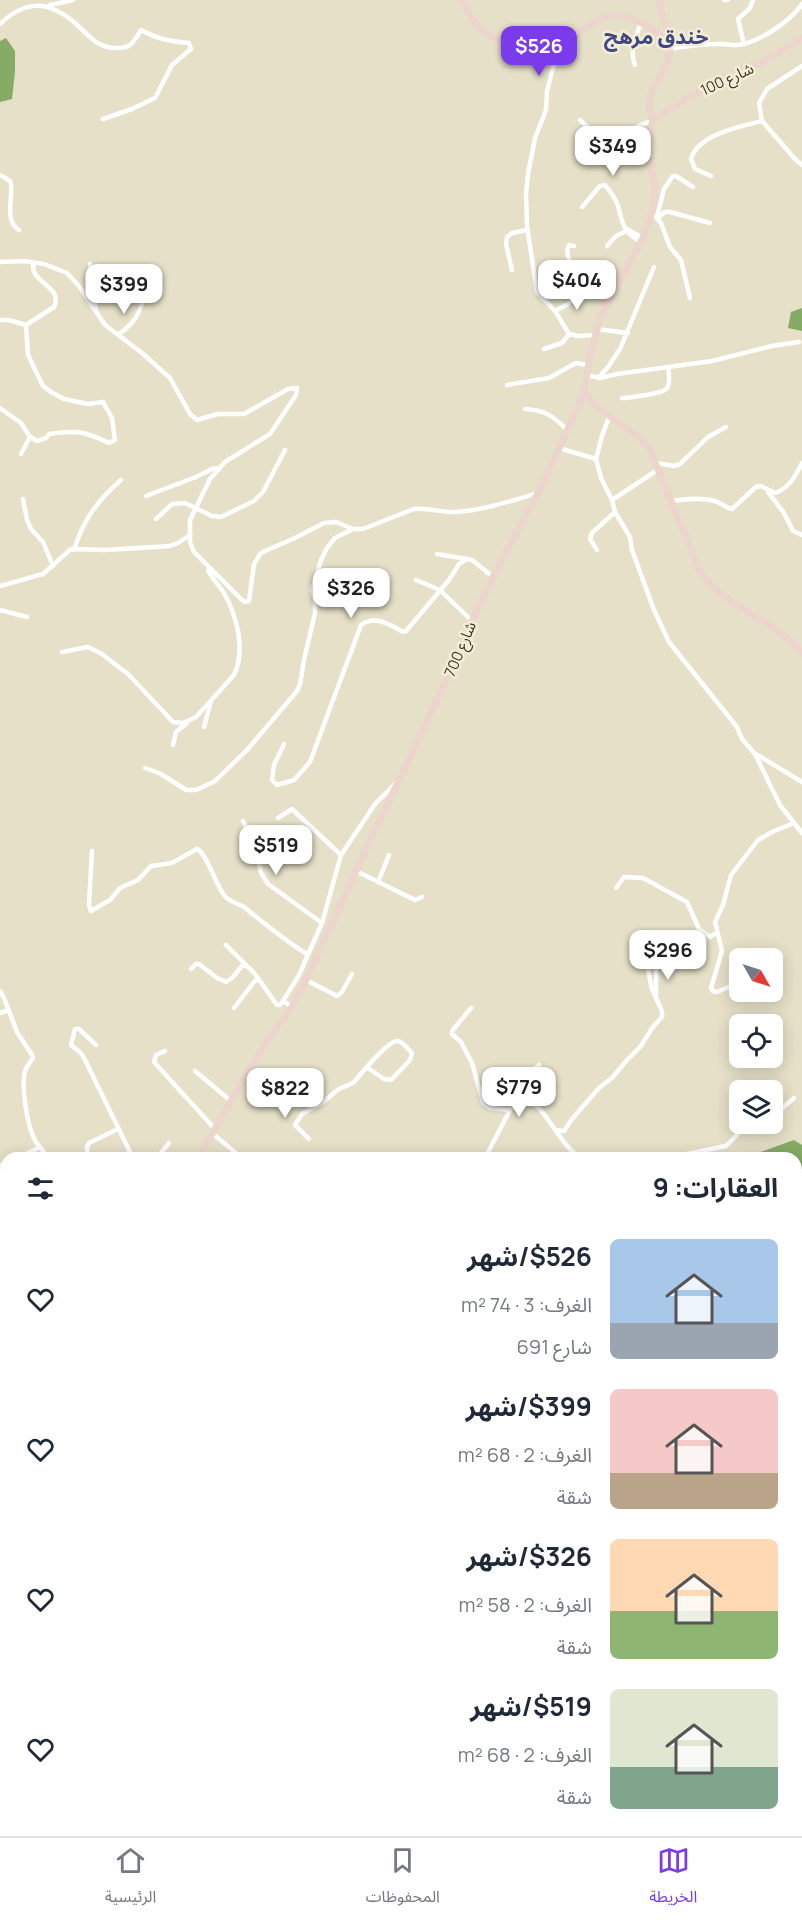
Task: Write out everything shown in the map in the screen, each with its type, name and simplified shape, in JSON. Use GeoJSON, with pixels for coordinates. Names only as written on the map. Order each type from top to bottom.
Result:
{"type":"FeatureCollection","features":[{"type":"Feature","properties":{"kind":"main road"},"geometry":{"type":"LineString","coordinates":[[462,0],[476,24],[490,36],[513,45],[529,48],[554,46],[611,15],[624,16],[641,23],[663,37],[671,47]]}},
{"type":"Feature","properties":{"kind":"main road"},"geometry":{"type":"LineString","coordinates":[[659,0],[671,47]]}},
{"type":"Feature","properties":{"kind":"main road","name":"شارع 100"},"geometry":{"type":"LineString","coordinates":[[653,121],[722,78],[763,62],[802,38]]}},
{"type":"Feature","properties":{"kind":"main road","name":"شارع 700"},"geometry":{"type":"LineString","coordinates":[[201,1152],[267,1041],[292,1007],[306,980],[493,576],[538,493],[578,408],[584,390],[587,364],[602,313],[656,215],[655,184],[646,150],[653,121],[649,112],[649,98],[668,60],[671,47]]}},
{"type":"Feature","properties":{"kind":"main road"},"geometry":{"type":"LineString","coordinates":[[584,390],[593,404],[641,439],[650,450],[699,569],[707,581],[741,608],[789,639],[802,653]]}},
{"type":"Feature","properties":{"kind":"main road"},"geometry":{"type":"LineString","coordinates":[[578,408],[593,404]]}},
{"type":"Feature","properties":{"kind":"street"},"geometry":{"type":"LineString","coordinates":[[0,24],[10,13],[29,3],[50,5],[73,0]]}},
{"type":"Feature","properties":{"kind":"street"},"geometry":{"type":"LineString","coordinates":[[744,44],[738,19],[750,8],[753,0]]}},
{"type":"Feature","properties":{"kind":"street"},"geometry":{"type":"LineString","coordinates":[[671,47],[744,44],[777,28],[802,4]]}},
{"type":"Feature","properties":{"kind":"street"},"geometry":{"type":"LineString","coordinates":[[50,5],[76,23],[99,45],[109,48],[123,48],[130,45],[141,30],[156,37],[189,43],[191,46],[172,65],[155,98],[103,119]]}},
{"type":"Feature","properties":{"kind":"street"},"geometry":{"type":"LineString","coordinates":[[635,65],[633,46],[641,23]]}},
{"type":"Feature","properties":{"kind":"street"},"geometry":{"type":"LineString","coordinates":[[554,46],[554,64],[547,91],[546,110],[535,138],[526,194],[527,230],[537,292],[570,334],[578,336],[596,332],[628,333]]}},
{"type":"Feature","properties":{"kind":"street"},"geometry":{"type":"LineString","coordinates":[[802,66],[773,84],[763,94],[759,103],[762,122],[802,165]]}},
{"type":"Feature","properties":{"kind":"street"},"geometry":{"type":"LineString","coordinates":[[580,120],[599,138],[607,141],[653,121]]}},
{"type":"Feature","properties":{"kind":"street"},"geometry":{"type":"LineString","coordinates":[[711,176],[695,169],[691,159],[694,152],[719,133],[762,122]]}},
{"type":"Feature","properties":{"kind":"street"},"geometry":{"type":"LineString","coordinates":[[0,175],[10,181],[11,218],[13,225],[19,230]]}},
{"type":"Feature","properties":{"kind":"street"},"geometry":{"type":"LineString","coordinates":[[690,298],[682,262],[668,245],[664,228],[656,215],[664,189],[673,176],[693,187]]}},
{"type":"Feature","properties":{"kind":"street"},"geometry":{"type":"LineString","coordinates":[[582,207],[604,184],[617,203],[620,218],[626,229],[642,240]]}},
{"type":"Feature","properties":{"kind":"street"},"geometry":{"type":"LineString","coordinates":[[656,215],[670,212],[710,223]]}},
{"type":"Feature","properties":{"kind":"street"},"geometry":{"type":"LineString","coordinates":[[607,246],[626,229]]}},
{"type":"Feature","properties":{"kind":"street"},"geometry":{"type":"LineString","coordinates":[[512,270],[506,244],[507,237],[527,230]]}},
{"type":"Feature","properties":{"kind":"street"},"geometry":{"type":"LineString","coordinates":[[574,246],[569,245],[567,254],[581,275],[604,274],[619,283]]}},
{"type":"Feature","properties":{"kind":"street"},"geometry":{"type":"LineString","coordinates":[[0,262],[33,262],[67,273],[79,286],[105,325],[170,378],[190,414],[197,420],[218,414],[244,414],[288,388],[297,388],[296,395],[270,434],[220,468],[206,487],[190,520],[190,535],[194,552],[241,600],[246,602],[250,598],[254,564],[260,554],[324,523],[336,522],[353,529]]}},
{"type":"Feature","properties":{"kind":"street"},"geometry":{"type":"LineString","coordinates":[[0,320],[26,325],[54,307],[56,302],[54,292],[34,273],[33,262]]}},
{"type":"Feature","properties":{"kind":"street"},"geometry":{"type":"LineString","coordinates":[[90,264],[96,313]]}},
{"type":"Feature","properties":{"kind":"street"},"geometry":{"type":"LineString","coordinates":[[598,378],[613,360],[628,333],[654,267]]}},
{"type":"Feature","properties":{"kind":"street"},"geometry":{"type":"LineString","coordinates":[[555,312],[568,304],[582,289]]}},
{"type":"Feature","properties":{"kind":"street"},"geometry":{"type":"LineString","coordinates":[[118,335],[130,326],[142,303]]}},
{"type":"Feature","properties":{"kind":"street"},"geometry":{"type":"LineString","coordinates":[[0,408],[21,423],[30,437],[37,441],[49,434],[75,431],[109,443],[113,442],[116,437],[112,418],[103,402],[88,404],[64,399],[43,386],[28,355],[26,325]]}},
{"type":"Feature","properties":{"kind":"street"},"geometry":{"type":"LineString","coordinates":[[544,349],[558,345],[570,334]]}},
{"type":"Feature","properties":{"kind":"street"},"geometry":{"type":"LineString","coordinates":[[586,375],[598,378],[668,368],[723,359],[772,346],[799,342]]}},
{"type":"Feature","properties":{"kind":"street"},"geometry":{"type":"LineString","coordinates":[[507,386],[549,378],[576,363],[587,364]]}},
{"type":"Feature","properties":{"kind":"street"},"geometry":{"type":"LineString","coordinates":[[622,398],[662,393],[667,389],[670,379],[668,368]]}},
{"type":"Feature","properties":{"kind":"street"},"geometry":{"type":"LineString","coordinates":[[525,409],[536,410],[554,417],[567,430]]}},
{"type":"Feature","properties":{"kind":"street"},"geometry":{"type":"LineString","coordinates":[[609,417],[596,459],[615,512],[630,537],[632,550],[654,610],[669,642],[735,723],[742,739],[755,754],[780,805],[802,833]]}},
{"type":"Feature","properties":{"kind":"street"},"geometry":{"type":"LineString","coordinates":[[612,500],[658,466],[680,464],[708,437],[726,427]]}},
{"type":"Feature","properties":{"kind":"street"},"geometry":{"type":"LineString","coordinates":[[21,454],[30,437]]}},
{"type":"Feature","properties":{"kind":"street"},"geometry":{"type":"LineString","coordinates":[[559,448],[596,459]]}},
{"type":"Feature","properties":{"kind":"street"},"geometry":{"type":"LineString","coordinates":[[156,519],[172,504],[185,502],[212,516],[221,517],[254,501],[263,492],[285,450]]}},
{"type":"Feature","properties":{"kind":"street"},"geometry":{"type":"LineString","coordinates":[[766,490],[775,493],[786,488],[802,463]]}},
{"type":"Feature","properties":{"kind":"street"},"geometry":{"type":"LineString","coordinates":[[146,496],[212,469],[220,468]]}},
{"type":"Feature","properties":{"kind":"street"},"geometry":{"type":"LineString","coordinates":[[74,550],[79,532],[91,511],[103,495],[121,480]]}},
{"type":"Feature","properties":{"kind":"street"},"geometry":{"type":"LineString","coordinates":[[671,501],[712,500],[730,509],[734,508],[756,487],[761,486],[783,513],[793,531],[802,535]]}},
{"type":"Feature","properties":{"kind":"street"},"geometry":{"type":"LineString","coordinates":[[145,768],[161,774],[186,790],[196,790],[216,781],[247,750],[297,691],[315,613],[312,590],[321,560],[335,538],[353,529],[368,528],[421,508],[445,512],[468,511],[538,493]]}},
{"type":"Feature","properties":{"kind":"street"},"geometry":{"type":"LineString","coordinates":[[23,499],[27,520],[42,542],[52,566]]}},
{"type":"Feature","properties":{"kind":"street"},"geometry":{"type":"LineString","coordinates":[[597,550],[591,541],[591,536],[615,512]]}},
{"type":"Feature","properties":{"kind":"street"},"geometry":{"type":"LineString","coordinates":[[0,586],[38,577],[71,549],[105,550],[170,546],[190,535]]}},
{"type":"Feature","properties":{"kind":"street"},"geometry":{"type":"LineString","coordinates":[[437,554],[472,560],[493,576]]}},
{"type":"Feature","properties":{"kind":"street"},"geometry":{"type":"LineString","coordinates":[[284,744],[272,771],[272,780],[277,784],[294,780],[310,762],[361,625],[367,621],[380,621],[404,632],[459,564],[467,559]]}},
{"type":"Feature","properties":{"kind":"street"},"geometry":{"type":"LineString","coordinates":[[173,745],[176,732],[196,717],[234,675],[238,667],[240,646],[237,624],[223,592],[211,576],[208,567]]}},
{"type":"Feature","properties":{"kind":"street"},"geometry":{"type":"LineString","coordinates":[[416,580],[440,590],[472,621]]}},
{"type":"Feature","properties":{"kind":"street"},"geometry":{"type":"LineString","coordinates":[[0,610],[27,617]]}},
{"type":"Feature","properties":{"kind":"street"},"geometry":{"type":"LineString","coordinates":[[62,652],[93,649],[129,674],[173,722],[183,723],[191,720]]}},
{"type":"Feature","properties":{"kind":"street"},"geometry":{"type":"LineString","coordinates":[[204,727],[212,700]]}},
{"type":"Feature","properties":{"kind":"street"},"geometry":{"type":"LineString","coordinates":[[755,754],[802,782]]}},
{"type":"Feature","properties":{"kind":"street"},"geometry":{"type":"LineString","coordinates":[[226,945],[247,966],[277,1005],[280,1005],[299,975],[322,923],[341,855],[375,804],[401,779]]}},
{"type":"Feature","properties":{"kind":"street"},"geometry":{"type":"LineString","coordinates":[[278,818],[292,809],[341,855]]}},
{"type":"Feature","properties":{"kind":"street"},"geometry":{"type":"LineString","coordinates":[[243,821],[255,846],[261,873],[268,884],[322,923]]}},
{"type":"Feature","properties":{"kind":"street"},"geometry":{"type":"LineString","coordinates":[[729,987],[717,992],[713,992],[711,988],[722,951],[715,922],[723,905],[731,875],[758,840],[794,824]]}},
{"type":"Feature","properties":{"kind":"street"},"geometry":{"type":"LineString","coordinates":[[92,850],[89,905],[91,911],[110,900],[120,888],[138,880],[151,866],[172,863],[197,849],[203,853],[225,897],[241,905],[307,954]]}},
{"type":"Feature","properties":{"kind":"street"},"geometry":{"type":"LineString","coordinates":[[378,882],[389,855]]}},
{"type":"Feature","properties":{"kind":"street"},"geometry":{"type":"LineString","coordinates":[[356,871],[415,900],[422,897]]}},
{"type":"Feature","properties":{"kind":"street"},"geometry":{"type":"LineString","coordinates":[[616,888],[624,877],[643,878],[687,902],[699,929],[710,937],[717,934]]}},
{"type":"Feature","properties":{"kind":"street"},"geometry":{"type":"LineString","coordinates":[[555,1130],[564,1131],[599,1088],[612,1078],[641,1046],[662,1017],[662,1011],[652,989],[645,955]]}},
{"type":"Feature","properties":{"kind":"street"},"geometry":{"type":"LineString","coordinates":[[191,969],[199,964],[226,982],[242,966],[247,966]]}},
{"type":"Feature","properties":{"kind":"street"},"geometry":{"type":"LineString","coordinates":[[656,966],[656,995]]}},
{"type":"Feature","properties":{"kind":"street"},"geometry":{"type":"LineString","coordinates":[[306,980],[337,996],[352,975]]}},
{"type":"Feature","properties":{"kind":"street"},"geometry":{"type":"LineString","coordinates":[[234,1008],[258,979]]}},
{"type":"Feature","properties":{"kind":"street"},"geometry":{"type":"LineString","coordinates":[[0,991],[17,1032],[32,1054],[33,1058],[26,1068],[25,1075],[26,1099],[32,1136],[45,1152]]}},
{"type":"Feature","properties":{"kind":"street"},"geometry":{"type":"LineString","coordinates":[[284,1001],[292,1007]]}},
{"type":"Feature","properties":{"kind":"street"},"geometry":{"type":"LineString","coordinates":[[471,1008],[452,1034],[461,1042],[472,1063],[483,1103],[490,1108],[510,1110]]}},
{"type":"Feature","properties":{"kind":"street"},"geometry":{"type":"LineString","coordinates":[[0,1014],[9,1010]]}},
{"type":"Feature","properties":{"kind":"street"},"geometry":{"type":"LineString","coordinates":[[96,1045],[79,1029],[75,1029],[71,1045],[81,1053],[85,1060],[130,1152]]}},
{"type":"Feature","properties":{"kind":"street"},"geometry":{"type":"LineString","coordinates":[[309,1139],[295,1125],[302,1113],[326,1101],[341,1088],[351,1084],[376,1057],[395,1042],[401,1043],[412,1053],[410,1060],[391,1080],[384,1079],[368,1068]]}},
{"type":"Feature","properties":{"kind":"street"},"geometry":{"type":"LineString","coordinates":[[165,1052],[156,1055],[154,1062],[213,1131],[236,1152]]}},
{"type":"Feature","properties":{"kind":"street"},"geometry":{"type":"LineString","coordinates":[[488,1152],[510,1110],[523,1096],[526,1080],[539,1065]]}},
{"type":"Feature","properties":{"kind":"street"},"geometry":{"type":"LineString","coordinates":[[195,1071],[231,1101]]}},
{"type":"Feature","properties":{"kind":"street"},"geometry":{"type":"LineString","coordinates":[[246,1076],[280,1085],[314,1107]]}},
{"type":"Feature","properties":{"kind":"street"},"geometry":{"type":"LineString","coordinates":[[523,1096],[534,1105],[575,1152]]}},
{"type":"Feature","properties":{"kind":"street"},"geometry":{"type":"LineString","coordinates":[[783,1107],[794,1098]]}},
{"type":"Feature","properties":{"kind":"street"},"geometry":{"type":"LineString","coordinates":[[87,1152],[89,1143],[118,1129]]}},
{"type":"Feature","properties":{"kind":"street"},"geometry":{"type":"LineString","coordinates":[[696,1152],[726,1146],[737,1134]]}},
{"type":"Feature","properties":{"kind":"street"},"geometry":{"type":"LineString","coordinates":[[162,1152],[170,1143]]}},
{"type":"Feature","properties":{"kind":"street"},"geometry":{"type":"LineString","coordinates":[[30,1152],[40,1147]]}},
{"type":"Feature","properties":{"kind":"green space"},"geometry":{"type":"Polygon","coordinates":[[[6,38],[15,51],[15,72],[12,99],[0,102],[0,41],[6,38]]]}},
{"type":"Feature","properties":{"kind":"green space"},"geometry":{"type":"Polygon","coordinates":[[[802,308],[802,331],[788,328],[791,312],[802,308]]]}},
{"type":"Feature","properties":{"kind":"green space"},"geometry":{"type":"Polygon","coordinates":[[[794,1140],[802,1145],[802,1152],[761,1152],[794,1140]]]}},
{"type":"Feature","properties":{"kind":"district","name":"خندق مرهج"},"geometry":{"type":"Point","coordinates":[656,36]}}]}
